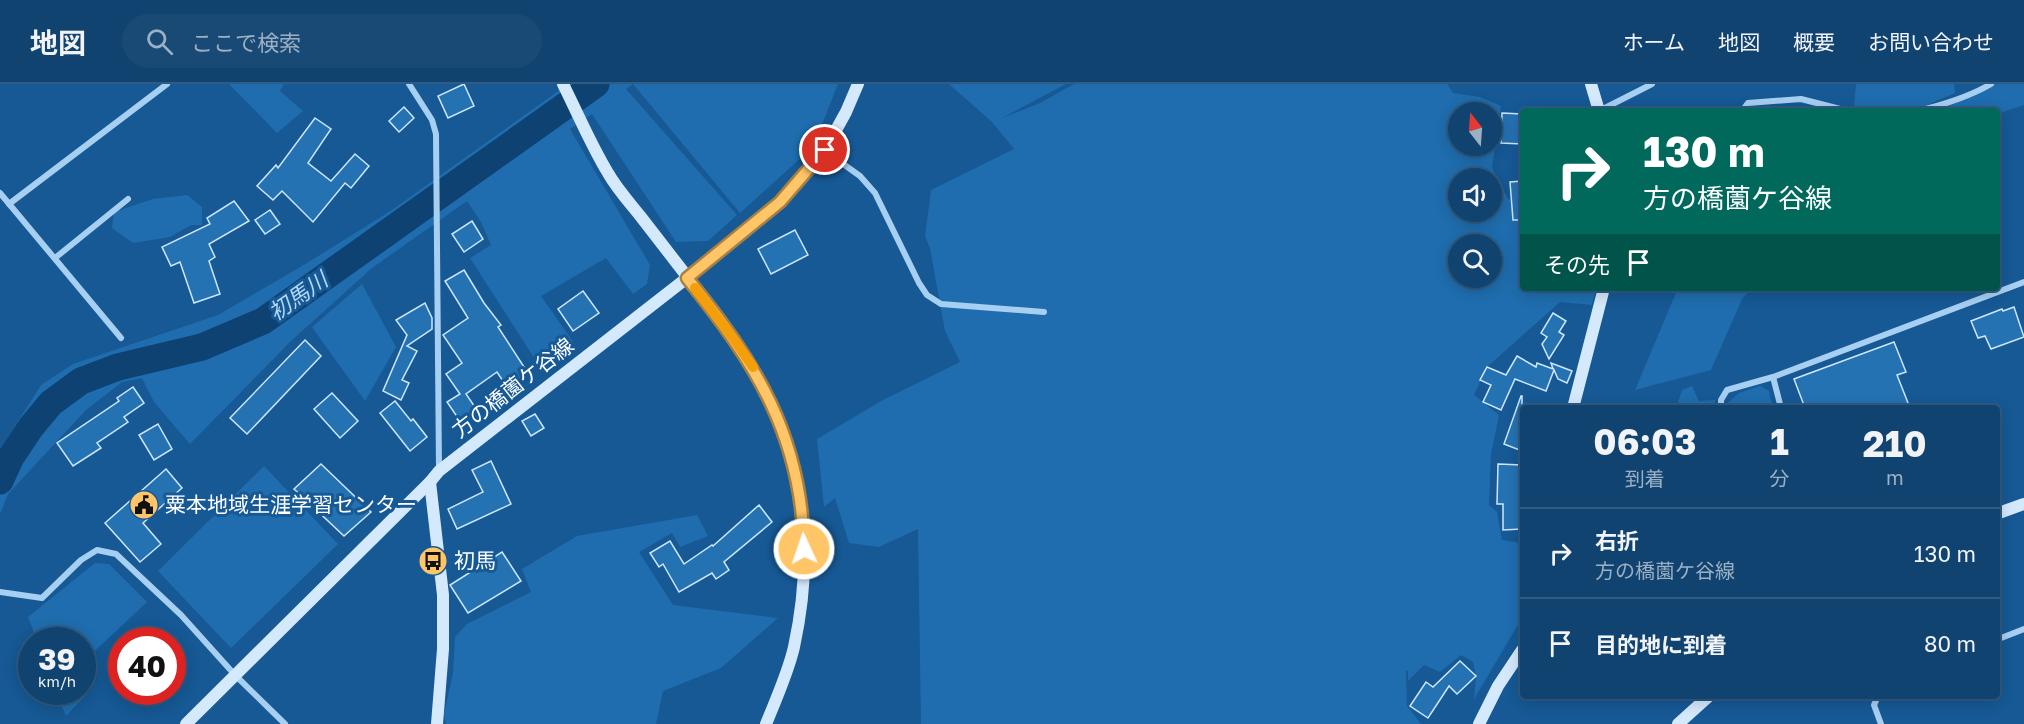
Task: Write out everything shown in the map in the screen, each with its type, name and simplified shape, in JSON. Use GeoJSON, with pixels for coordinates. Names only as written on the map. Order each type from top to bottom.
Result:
{"type":"FeatureCollection","features":[{"type":"Feature","properties":{"kind":"street"},"geometry":{"type":"LineString","coordinates":[[9,204],[167,84]]}},
{"type":"Feature","properties":{"kind":"street"},"geometry":{"type":"LineString","coordinates":[[409,84],[432,120],[436,134],[439,471]]}},
{"type":"Feature","properties":{"kind":"street"},"geometry":{"type":"LineString","coordinates":[[563,84],[609,174],[733,338],[766,390],[786,440],[799,487],[804,549],[801,607],[789,664],[766,724]]}},
{"type":"Feature","properties":{"kind":"street","name":"方の橋薗ケ谷線"},"geometry":{"type":"LineString","coordinates":[[186,724],[430,483],[439,471],[687,278],[780,202],[825,150],[858,84]]}},
{"type":"Feature","properties":{"kind":"street"},"geometry":{"type":"LineString","coordinates":[[1591,84],[1598,108]]}},
{"type":"Feature","properties":{"kind":"street"},"geometry":{"type":"LineString","coordinates":[[1605,108],[1652,84]]}},
{"type":"Feature","properties":{"kind":"street"},"geometry":{"type":"LineString","coordinates":[[1929,108],[1974,94],[1991,84]]}},
{"type":"Feature","properties":{"kind":"street"},"geometry":{"type":"LineString","coordinates":[[1744,108],[1748,103],[1801,99],[1836,108]]}},
{"type":"Feature","properties":{"kind":"street"},"geometry":{"type":"LineString","coordinates":[[825,150],[860,176],[875,193],[927,296],[941,304],[1044,312]]}},
{"type":"Feature","properties":{"kind":"street"},"geometry":{"type":"LineString","coordinates":[[0,193],[121,338]]}},
{"type":"Feature","properties":{"kind":"street"},"geometry":{"type":"LineString","coordinates":[[55,258],[128,199]]}},
{"type":"Feature","properties":{"kind":"street"},"geometry":{"type":"LineString","coordinates":[[1720,405],[1720,400],[1727,390],[1773,377],[2024,282]]}},
{"type":"Feature","properties":{"kind":"street"},"geometry":{"type":"LineString","coordinates":[[1574,405],[1603,291]]}},
{"type":"Feature","properties":{"kind":"street"},"geometry":{"type":"LineString","coordinates":[[1773,377],[1780,405]]}},
{"type":"Feature","properties":{"kind":"street"},"geometry":{"type":"LineString","coordinates":[[430,483],[443,596],[443,649],[437,724]]}},
{"type":"Feature","properties":{"kind":"street"},"geometry":{"type":"LineString","coordinates":[[2000,513],[2024,504]]}},
{"type":"Feature","properties":{"kind":"street"},"geometry":{"type":"LineString","coordinates":[[0,592],[42,598],[81,560],[97,550],[116,554],[181,615],[235,675],[285,724]]}},
{"type":"Feature","properties":{"kind":"street"},"geometry":{"type":"LineString","coordinates":[[2000,638],[2024,629]]}},
{"type":"Feature","properties":{"kind":"street"},"geometry":{"type":"LineString","coordinates":[[1479,724],[1498,686],[1520,653]]}},
{"type":"Feature","properties":{"kind":"street"},"geometry":{"type":"LineString","coordinates":[[1678,724],[1706,699]]}},
{"type":"Feature","properties":{"kind":"street"},"geometry":{"type":"LineString","coordinates":[[1877,699],[1874,705],[1881,724]]}},
{"type":"Feature","properties":{"kind":"shaded area"},"geometry":{"type":"Polygon","coordinates":[[[229,84],[284,84],[280,91],[303,111],[277,133],[229,84]]]}},
{"type":"Feature","properties":{"kind":"shaded area"},"geometry":{"type":"Polygon","coordinates":[[[568,84],[633,84],[626,89],[737,215],[708,241],[676,242],[592,114],[570,129],[650,265],[647,284],[633,294],[606,258],[541,296],[574,343],[538,364],[470,258],[491,245],[481,222],[467,201],[372,268],[291,341],[190,444],[154,402],[142,378],[122,382],[86,410],[8,494],[0,514],[0,450],[41,385],[73,364],[218,315],[392,210],[568,84]]]}},
{"type":"Feature","properties":{"kind":"shaded area"},"geometry":{"type":"Polygon","coordinates":[[[633,84],[838,84],[813,147],[740,213],[633,84]]]}},
{"type":"Feature","properties":{"kind":"shaded area"},"geometry":{"type":"Polygon","coordinates":[[[949,84],[1066,84],[1000,119],[1040,103],[1074,84],[1447,84],[1453,93],[1480,97],[1492,102],[1448,102],[1448,156],[1494,156],[1492,168],[1448,168],[1448,222],[1502,222],[1502,187],[1508,199],[1520,201],[1520,291],[1595,291],[1592,305],[1560,302],[1487,367],[1474,395],[1499,415],[1491,454],[1489,505],[1497,512],[1502,540],[1516,542],[1520,545],[1520,621],[1474,699],[1476,676],[1473,662],[1461,655],[1440,672],[1424,665],[1408,681],[1408,670],[1406,671],[1407,706],[1421,724],[921,724],[918,529],[879,547],[849,543],[835,498],[824,507],[817,439],[883,400],[960,362],[945,331],[930,248],[925,236],[931,190],[1014,149],[992,122],[949,84]]]}},
{"type":"Feature","properties":{"kind":"shaded area"},"geometry":{"type":"Polygon","coordinates":[[[1856,84],[1954,84],[1955,93],[1920,108],[1854,107],[1856,84]]]}},
{"type":"Feature","properties":{"kind":"shaded area"},"geometry":{"type":"Polygon","coordinates":[[[1994,84],[2024,84],[2024,105],[2000,113],[2000,108],[1927,108],[1976,94],[1994,84]]]}},
{"type":"Feature","properties":{"kind":"shaded area"},"geometry":{"type":"Polygon","coordinates":[[[187,195],[202,207],[202,225],[191,225],[170,237],[133,243],[112,228],[114,212],[153,199],[187,195]]]}},
{"type":"Feature","properties":{"kind":"shaded area"},"geometry":{"type":"Polygon","coordinates":[[[362,284],[396,347],[365,401],[312,327],[362,284]]]}},
{"type":"Feature","properties":{"kind":"shaded area"},"geometry":{"type":"Polygon","coordinates":[[[1677,291],[1749,291],[1742,299],[1711,370],[1635,390],[1677,291]]]}},
{"type":"Feature","properties":{"kind":"shaded area"},"geometry":{"type":"Polygon","coordinates":[[[1692,386],[1699,401],[1715,400],[1715,405],[1677,405],[1682,390],[1692,386]]]}},
{"type":"Feature","properties":{"kind":"shaded area"},"geometry":{"type":"Polygon","coordinates":[[[1760,386],[1769,391],[1772,405],[1725,405],[1739,393],[1760,386]]]}},
{"type":"Feature","properties":{"kind":"shaded area"},"geometry":{"type":"Polygon","coordinates":[[[264,466],[338,544],[231,648],[158,571],[264,466]]]}},
{"type":"Feature","properties":{"kind":"shaded area"},"geometry":{"type":"Polygon","coordinates":[[[697,515],[708,536],[680,547],[672,533],[639,552],[673,605],[778,618],[721,668],[663,691],[656,724],[446,724],[444,714],[453,673],[455,637],[467,624],[531,592],[522,569],[577,536],[697,515]]]}},
{"type":"Feature","properties":{"kind":"shaded area"},"geometry":{"type":"Polygon","coordinates":[[[95,563],[109,564],[147,602],[120,627],[108,627],[108,639],[96,650],[96,627],[32,627],[28,617],[95,563]]]}},
{"type":"Feature","properties":{"kind":"shaded area"},"geometry":{"type":"Polygon","coordinates":[[[61,705],[76,705],[66,716],[61,705]]]}},
{"type":"Feature","properties":{"kind":"building"},"geometry":{"type":"Polygon","coordinates":[[[464,84],[474,106],[448,118],[438,96],[464,84]]]}},
{"type":"Feature","properties":{"kind":"building"},"geometry":{"type":"Polygon","coordinates":[[[404,107],[414,118],[399,132],[389,121],[404,107]]]}},
{"type":"Feature","properties":{"kind":"building"},"geometry":{"type":"Polygon","coordinates":[[[1502,113],[1520,114],[1520,144],[1502,143],[1502,113]]]}},
{"type":"Feature","properties":{"kind":"building"},"geometry":{"type":"Polygon","coordinates":[[[315,118],[331,129],[308,163],[331,181],[355,154],[369,166],[351,188],[345,183],[313,222],[282,191],[273,200],[257,186],[276,165],[278,168],[315,118]]]}},
{"type":"Feature","properties":{"kind":"building"},"geometry":{"type":"Polygon","coordinates":[[[1520,181],[1520,220],[1513,220],[1510,182],[1520,181]]]}},
{"type":"Feature","properties":{"kind":"building"},"geometry":{"type":"Polygon","coordinates":[[[234,201],[249,221],[209,244],[215,257],[209,261],[220,294],[194,303],[180,262],[171,266],[162,247],[210,224],[207,218],[234,201]]]}},
{"type":"Feature","properties":{"kind":"building"},"geometry":{"type":"Polygon","coordinates":[[[270,210],[280,224],[265,234],[255,220],[270,210]]]}},
{"type":"Feature","properties":{"kind":"building"},"geometry":{"type":"Polygon","coordinates":[[[472,221],[483,239],[464,252],[452,234],[472,221]]]}},
{"type":"Feature","properties":{"kind":"building"},"geometry":{"type":"Polygon","coordinates":[[[795,230],[808,255],[771,274],[758,249],[795,230]]]}},
{"type":"Feature","properties":{"kind":"building"},"geometry":{"type":"Polygon","coordinates":[[[464,270],[484,303],[501,325],[498,327],[528,373],[507,387],[497,372],[466,394],[477,410],[460,421],[447,402],[460,394],[446,374],[462,363],[443,335],[468,318],[445,281],[464,270]]]}},
{"type":"Feature","properties":{"kind":"building"},"geometry":{"type":"Polygon","coordinates":[[[583,291],[599,313],[573,331],[558,309],[583,291]]]}},
{"type":"Feature","properties":{"kind":"building"},"geometry":{"type":"Polygon","coordinates":[[[425,303],[432,318],[432,329],[407,346],[417,351],[402,380],[409,383],[401,400],[383,391],[407,335],[396,320],[425,303]]]}},
{"type":"Feature","properties":{"kind":"building"},"geometry":{"type":"Polygon","coordinates":[[[2014,307],[2024,337],[1991,349],[1985,336],[1978,338],[1971,321],[2002,309],[2003,311],[2014,307]]]}},
{"type":"Feature","properties":{"kind":"building"},"geometry":{"type":"Polygon","coordinates":[[[1553,313],[1566,321],[1559,332],[1564,335],[1549,359],[1542,344],[1547,337],[1541,333],[1553,313]]]}},
{"type":"Feature","properties":{"kind":"building"},"geometry":{"type":"Polygon","coordinates":[[[305,340],[321,356],[247,434],[230,418],[305,340]]]}},
{"type":"Feature","properties":{"kind":"building"},"geometry":{"type":"Polygon","coordinates":[[[1894,342],[1906,372],[1897,375],[1909,405],[1804,405],[1794,379],[1894,342]]]}},
{"type":"Feature","properties":{"kind":"building"},"geometry":{"type":"Polygon","coordinates":[[[1517,356],[1536,367],[1537,363],[1553,369],[1551,363],[1572,371],[1567,383],[1558,379],[1554,370],[1546,391],[1515,379],[1501,410],[1483,402],[1491,385],[1480,380],[1487,367],[1506,375],[1517,356]]]}},
{"type":"Feature","properties":{"kind":"building"},"geometry":{"type":"Polygon","coordinates":[[[133,387],[144,403],[124,417],[128,422],[97,443],[101,448],[73,466],[57,443],[119,401],[117,398],[133,387]]]}},
{"type":"Feature","properties":{"kind":"building"},"geometry":{"type":"Polygon","coordinates":[[[332,393],[358,421],[340,438],[314,409],[332,393]]]}},
{"type":"Feature","properties":{"kind":"building"},"geometry":{"type":"Polygon","coordinates":[[[1521,396],[1522,396],[1520,450],[1504,444],[1521,396]]]}},
{"type":"Feature","properties":{"kind":"building"},"geometry":{"type":"Polygon","coordinates":[[[395,401],[427,437],[410,451],[380,413],[395,401]]]}},
{"type":"Feature","properties":{"kind":"building"},"geometry":{"type":"Polygon","coordinates":[[[535,414],[544,428],[531,436],[522,421],[535,414]]]}},
{"type":"Feature","properties":{"kind":"building"},"geometry":{"type":"Polygon","coordinates":[[[158,424],[172,449],[154,460],[139,435],[158,424]]]}},
{"type":"Feature","properties":{"kind":"building"},"geometry":{"type":"Polygon","coordinates":[[[491,461],[511,504],[457,529],[448,509],[483,492],[472,470],[491,461]]]}},
{"type":"Feature","properties":{"kind":"building"},"geometry":{"type":"Polygon","coordinates":[[[321,464],[371,512],[344,536],[294,489],[321,464]]]}},
{"type":"Feature","properties":{"kind":"building"},"geometry":{"type":"Polygon","coordinates":[[[1498,464],[1520,465],[1520,529],[1503,530],[1503,504],[1497,504],[1498,464]]]}},
{"type":"Feature","properties":{"kind":"building","name":"粟本地域生涯学習センター"},"geometry":{"type":"Polygon","coordinates":[[[166,469],[182,488],[143,523],[161,544],[140,562],[105,523],[166,469]]]}},
{"type":"Feature","properties":{"kind":"building"},"geometry":{"type":"Polygon","coordinates":[[[759,505],[772,522],[724,562],[729,570],[716,579],[712,573],[679,592],[663,564],[659,567],[650,553],[670,541],[684,564],[713,546],[759,505]]]}},
{"type":"Feature","properties":{"kind":"building"},"geometry":{"type":"Polygon","coordinates":[[[502,552],[521,581],[468,613],[450,585],[502,552]]]}},
{"type":"Feature","properties":{"kind":"building"},"geometry":{"type":"Polygon","coordinates":[[[1460,661],[1476,676],[1457,694],[1449,686],[1428,718],[1410,706],[1426,682],[1433,687],[1460,661]]]}},
{"type":"Feature","properties":{"kind":"waterway","name":"初馬川"},"geometry":{"type":"LineString","coordinates":[[0,481],[11,457],[31,427],[51,403],[81,381],[118,367],[202,347],[263,321],[596,84]]}},
{"type":"Feature","properties":{"kind":"slow traffic"},"geometry":{"type":"LineString","coordinates":[[695,288],[753,367]]}},
{"type":"Feature","properties":{"kind":"place","name":"粟本地域生涯学習センター"},"geometry":{"type":"Point","coordinates":[144,505]}},
{"type":"Feature","properties":{"kind":"place","name":"初馬"},"geometry":{"type":"Point","coordinates":[433,561]}},
{"type":"Feature","properties":{"kind":"route"},"geometry":{"type":"LineString","coordinates":[[804,549],[799,487],[776,411],[750,363],[714,311],[687,278],[780,202],[825,150]]}}]}
